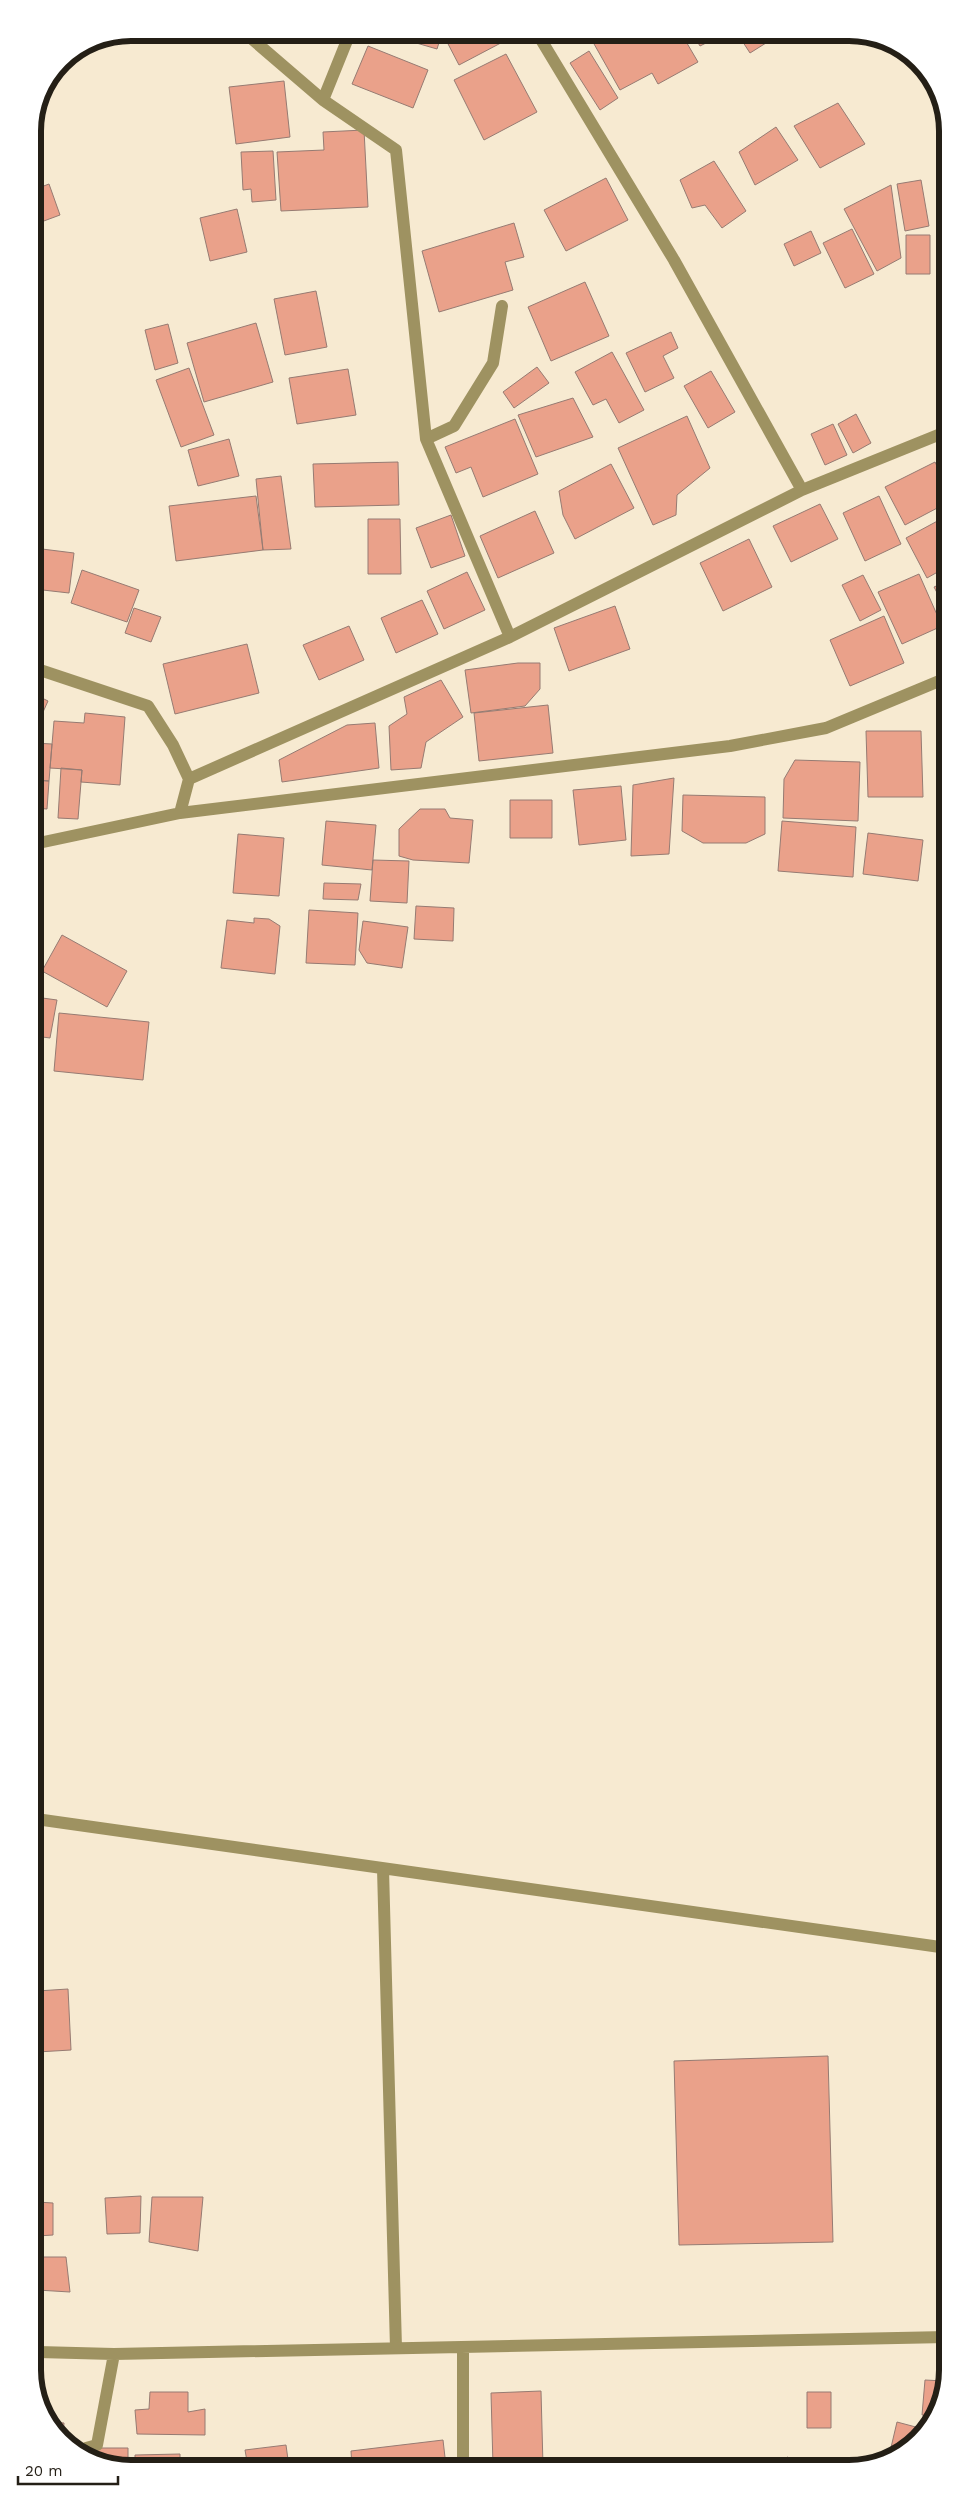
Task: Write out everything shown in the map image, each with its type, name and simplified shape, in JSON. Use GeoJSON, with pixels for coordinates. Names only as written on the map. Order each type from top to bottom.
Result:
{"type":"FeatureCollection","features":[{"type":"Feature","properties":{"kind":"street"},"geometry":{"type":"LineString","coordinates":[[255,41],[323,100],[396,150],[426,439],[510,638]]}},
{"type":"Feature","properties":{"kind":"street"},"geometry":{"type":"LineString","coordinates":[[323,100],[347,41]]}},
{"type":"Feature","properties":{"kind":"street"},"geometry":{"type":"LineString","coordinates":[[544,41],[674,260],[802,490]]}},
{"type":"Feature","properties":{"kind":"street"},"geometry":{"type":"LineString","coordinates":[[426,439],[454,426],[493,363],[502,306]]}},
{"type":"Feature","properties":{"kind":"street"},"geometry":{"type":"LineString","coordinates":[[188,779],[510,638],[802,490],[939,435]]}},
{"type":"Feature","properties":{"kind":"street"},"geometry":{"type":"LineString","coordinates":[[41,670],[148,706],[172,745],[188,779],[180,813]]}},
{"type":"Feature","properties":{"kind":"street"},"geometry":{"type":"LineString","coordinates":[[41,843],[180,813],[730,746],[826,728],[939,681]]}},
{"type":"Feature","properties":{"kind":"street"},"geometry":{"type":"LineString","coordinates":[[41,1820],[939,1947]]}},
{"type":"Feature","properties":{"kind":"street"},"geometry":{"type":"LineString","coordinates":[[383,1869],[396,2348]]}},
{"type":"Feature","properties":{"kind":"street"},"geometry":{"type":"LineString","coordinates":[[41,2352],[114,2354],[939,2337]]}},
{"type":"Feature","properties":{"kind":"street"},"geometry":{"type":"LineString","coordinates":[[463,2346],[464,2460]]}},
{"type":"Feature","properties":{"kind":"street"},"geometry":{"type":"LineString","coordinates":[[86,2448],[97,2445],[114,2354]]}},
{"type":"Feature","properties":{"kind":"building"},"geometry":{"type":"Polygon","coordinates":[[[410,41],[440,41],[437,49],[410,41]]]}},
{"type":"Feature","properties":{"kind":"building"},"geometry":{"type":"Polygon","coordinates":[[[447,41],[505,41],[459,65],[447,41]]]}},
{"type":"Feature","properties":{"kind":"building"},"geometry":{"type":"Polygon","coordinates":[[[592,41],[686,41],[698,62],[658,84],[652,73],[620,90],[592,41]]]}},
{"type":"Feature","properties":{"kind":"building"},"geometry":{"type":"Polygon","coordinates":[[[697,41],[710,41],[700,46],[697,41]]]}},
{"type":"Feature","properties":{"kind":"building"},"geometry":{"type":"Polygon","coordinates":[[[742,41],[769,41],[750,53],[742,41]]]}},
{"type":"Feature","properties":{"kind":"building"},"geometry":{"type":"Polygon","coordinates":[[[368,46],[428,70],[413,108],[352,84],[368,46]]]}},
{"type":"Feature","properties":{"kind":"building"},"geometry":{"type":"Polygon","coordinates":[[[589,51],[618,98],[600,110],[570,63],[589,51]]]}},
{"type":"Feature","properties":{"kind":"building"},"geometry":{"type":"Polygon","coordinates":[[[506,54],[537,112],[484,140],[454,80],[506,54]]]}},
{"type":"Feature","properties":{"kind":"building"},"geometry":{"type":"Polygon","coordinates":[[[284,81],[290,137],[236,144],[229,87],[284,81]]]}},
{"type":"Feature","properties":{"kind":"building"},"geometry":{"type":"Polygon","coordinates":[[[838,103],[865,144],[820,168],[794,126],[838,103]]]}},
{"type":"Feature","properties":{"kind":"building"},"geometry":{"type":"Polygon","coordinates":[[[776,127],[798,160],[755,185],[739,152],[776,127]]]}},
{"type":"Feature","properties":{"kind":"building"},"geometry":{"type":"Polygon","coordinates":[[[364,130],[368,207],[281,211],[277,152],[324,150],[323,132],[364,130]]]}},
{"type":"Feature","properties":{"kind":"building"},"geometry":{"type":"Polygon","coordinates":[[[273,151],[276,200],[252,202],[251,189],[243,190],[241,152],[273,151]]]}},
{"type":"Feature","properties":{"kind":"building"},"geometry":{"type":"Polygon","coordinates":[[[714,161],[746,211],[722,228],[705,205],[692,208],[680,180],[714,161]]]}},
{"type":"Feature","properties":{"kind":"building"},"geometry":{"type":"Polygon","coordinates":[[[606,178],[628,220],[566,251],[544,210],[606,178]]]}},
{"type":"Feature","properties":{"kind":"building"},"geometry":{"type":"Polygon","coordinates":[[[921,180],[929,226],[905,231],[897,184],[921,180]]]}},
{"type":"Feature","properties":{"kind":"building"},"geometry":{"type":"Polygon","coordinates":[[[49,184],[60,215],[41,222],[41,187],[49,184]]]}},
{"type":"Feature","properties":{"kind":"building"},"geometry":{"type":"Polygon","coordinates":[[[891,185],[901,258],[877,271],[844,209],[891,185]]]}},
{"type":"Feature","properties":{"kind":"building"},"geometry":{"type":"Polygon","coordinates":[[[237,209],[247,252],[210,261],[200,218],[237,209]]]}},
{"type":"Feature","properties":{"kind":"building"},"geometry":{"type":"Polygon","coordinates":[[[514,223],[524,257],[505,262],[513,290],[439,312],[422,251],[514,223]]]}},
{"type":"Feature","properties":{"kind":"building"},"geometry":{"type":"Polygon","coordinates":[[[852,229],[874,274],[845,288],[823,243],[852,229]]]}},
{"type":"Feature","properties":{"kind":"building"},"geometry":{"type":"Polygon","coordinates":[[[811,231],[821,253],[794,266],[784,244],[811,231]]]}},
{"type":"Feature","properties":{"kind":"building"},"geometry":{"type":"Polygon","coordinates":[[[906,235],[930,235],[930,274],[906,274],[906,235]]]}},
{"type":"Feature","properties":{"kind":"building"},"geometry":{"type":"Polygon","coordinates":[[[585,282],[609,336],[551,361],[528,307],[585,282]]]}},
{"type":"Feature","properties":{"kind":"building"},"geometry":{"type":"Polygon","coordinates":[[[316,291],[327,347],[285,355],[274,299],[316,291]]]}},
{"type":"Feature","properties":{"kind":"building"},"geometry":{"type":"Polygon","coordinates":[[[256,323],[273,382],[204,402],[187,343],[256,323]]]}},
{"type":"Feature","properties":{"kind":"building"},"geometry":{"type":"Polygon","coordinates":[[[168,324],[178,363],[155,370],[145,330],[168,324]]]}},
{"type":"Feature","properties":{"kind":"building"},"geometry":{"type":"Polygon","coordinates":[[[671,332],[678,348],[663,356],[674,378],[645,392],[626,353],[671,332]]]}},
{"type":"Feature","properties":{"kind":"building"},"geometry":{"type":"Polygon","coordinates":[[[612,352],[644,410],[619,423],[606,399],[593,405],[575,372],[612,352]]]}},
{"type":"Feature","properties":{"kind":"building"},"geometry":{"type":"Polygon","coordinates":[[[537,367],[549,383],[514,408],[503,392],[537,367]]]}},
{"type":"Feature","properties":{"kind":"building"},"geometry":{"type":"Polygon","coordinates":[[[189,368],[214,435],[181,447],[156,380],[189,368]]]}},
{"type":"Feature","properties":{"kind":"building"},"geometry":{"type":"Polygon","coordinates":[[[348,369],[356,415],[297,424],[289,378],[348,369]]]}},
{"type":"Feature","properties":{"kind":"building"},"geometry":{"type":"Polygon","coordinates":[[[711,371],[735,412],[708,428],[684,386],[711,371]]]}},
{"type":"Feature","properties":{"kind":"building"},"geometry":{"type":"Polygon","coordinates":[[[573,398],[593,437],[536,457],[518,415],[573,398]]]}},
{"type":"Feature","properties":{"kind":"building"},"geometry":{"type":"Polygon","coordinates":[[[856,414],[871,443],[853,453],[838,424],[856,414]]]}},
{"type":"Feature","properties":{"kind":"building"},"geometry":{"type":"Polygon","coordinates":[[[687,416],[710,468],[677,495],[676,515],[653,525],[618,448],[687,416]]]}},
{"type":"Feature","properties":{"kind":"building"},"geometry":{"type":"Polygon","coordinates":[[[515,419],[538,474],[483,497],[471,467],[456,473],[445,447],[515,419]]]}},
{"type":"Feature","properties":{"kind":"building"},"geometry":{"type":"Polygon","coordinates":[[[833,424],[847,455],[825,465],[811,434],[833,424]]]}},
{"type":"Feature","properties":{"kind":"building"},"geometry":{"type":"Polygon","coordinates":[[[229,439],[239,476],[198,486],[188,450],[229,439]]]}},
{"type":"Feature","properties":{"kind":"building"},"geometry":{"type":"Polygon","coordinates":[[[398,462],[399,505],[315,507],[313,464],[398,462]]]}},
{"type":"Feature","properties":{"kind":"building"},"geometry":{"type":"Polygon","coordinates":[[[935,462],[939,470],[939,507],[905,525],[885,487],[935,462]]]}},
{"type":"Feature","properties":{"kind":"building"},"geometry":{"type":"Polygon","coordinates":[[[611,464],[634,508],[575,539],[563,515],[559,491],[611,464]]]}},
{"type":"Feature","properties":{"kind":"building"},"geometry":{"type":"Polygon","coordinates":[[[281,476],[291,549],[263,550],[256,479],[281,476]]]}},
{"type":"Feature","properties":{"kind":"building"},"geometry":{"type":"Polygon","coordinates":[[[256,496],[263,550],[176,561],[169,506],[256,496]]]}},
{"type":"Feature","properties":{"kind":"building"},"geometry":{"type":"Polygon","coordinates":[[[879,496],[901,544],[865,561],[843,513],[879,496]]]}},
{"type":"Feature","properties":{"kind":"building"},"geometry":{"type":"Polygon","coordinates":[[[820,504],[838,539],[791,562],[773,526],[820,504]]]}},
{"type":"Feature","properties":{"kind":"building"},"geometry":{"type":"Polygon","coordinates":[[[535,511],[554,553],[498,578],[480,536],[535,511]]]}},
{"type":"Feature","properties":{"kind":"building"},"geometry":{"type":"Polygon","coordinates":[[[451,515],[465,556],[431,568],[416,528],[451,515]]]}},
{"type":"Feature","properties":{"kind":"building"},"geometry":{"type":"Polygon","coordinates":[[[368,519],[400,519],[401,574],[368,574],[368,519]]]}},
{"type":"Feature","properties":{"kind":"building"},"geometry":{"type":"Polygon","coordinates":[[[939,520],[939,571],[927,578],[906,538],[939,520]]]}},
{"type":"Feature","properties":{"kind":"building"},"geometry":{"type":"Polygon","coordinates":[[[749,539],[772,587],[723,611],[700,563],[749,539]]]}},
{"type":"Feature","properties":{"kind":"building"},"geometry":{"type":"Polygon","coordinates":[[[41,549],[74,553],[69,593],[41,590],[41,549]]]}},
{"type":"Feature","properties":{"kind":"building"},"geometry":{"type":"Polygon","coordinates":[[[82,570],[139,590],[127,622],[71,603],[82,570]]]}},
{"type":"Feature","properties":{"kind":"building"},"geometry":{"type":"Polygon","coordinates":[[[467,572],[485,610],[444,629],[427,591],[467,572]]]}},
{"type":"Feature","properties":{"kind":"building"},"geometry":{"type":"Polygon","coordinates":[[[919,574],[939,619],[939,627],[902,644],[878,592],[919,574]]]}},
{"type":"Feature","properties":{"kind":"building"},"geometry":{"type":"Polygon","coordinates":[[[863,575],[881,610],[860,621],[842,585],[863,575]]]}},
{"type":"Feature","properties":{"kind":"building"},"geometry":{"type":"Polygon","coordinates":[[[939,585],[939,596],[934,587],[939,585]]]}},
{"type":"Feature","properties":{"kind":"building"},"geometry":{"type":"Polygon","coordinates":[[[422,600],[438,634],[396,653],[381,618],[422,600]]]}},
{"type":"Feature","properties":{"kind":"building"},"geometry":{"type":"Polygon","coordinates":[[[615,606],[630,649],[569,671],[554,628],[615,606]]]}},
{"type":"Feature","properties":{"kind":"building"},"geometry":{"type":"Polygon","coordinates":[[[134,608],[161,617],[151,642],[125,633],[134,608]]]}},
{"type":"Feature","properties":{"kind":"building"},"geometry":{"type":"Polygon","coordinates":[[[884,616],[904,663],[850,686],[830,640],[884,616]]]}},
{"type":"Feature","properties":{"kind":"building"},"geometry":{"type":"Polygon","coordinates":[[[349,626],[364,660],[319,680],[303,645],[349,626]]]}},
{"type":"Feature","properties":{"kind":"building"},"geometry":{"type":"Polygon","coordinates":[[[247,644],[259,693],[175,714],[163,664],[247,644]]]}},
{"type":"Feature","properties":{"kind":"building"},"geometry":{"type":"Polygon","coordinates":[[[518,663],[540,663],[540,689],[525,706],[471,713],[465,670],[518,663]]]}},
{"type":"Feature","properties":{"kind":"building"},"geometry":{"type":"Polygon","coordinates":[[[441,680],[463,717],[426,742],[421,768],[391,770],[389,726],[407,714],[404,697],[441,680]]]}},
{"type":"Feature","properties":{"kind":"building"},"geometry":{"type":"Polygon","coordinates":[[[41,698],[48,701],[41,716],[41,698]]]}},
{"type":"Feature","properties":{"kind":"building"},"geometry":{"type":"Polygon","coordinates":[[[548,705],[553,753],[479,761],[474,713],[548,705]]]}},
{"type":"Feature","properties":{"kind":"building"},"geometry":{"type":"Polygon","coordinates":[[[85,713],[125,717],[120,785],[81,782],[82,770],[50,768],[54,721],[84,723],[85,713]]]}},
{"type":"Feature","properties":{"kind":"building"},"geometry":{"type":"Polygon","coordinates":[[[375,723],[379,768],[282,782],[279,760],[347,725],[375,723]]]}},
{"type":"Feature","properties":{"kind":"building"},"geometry":{"type":"Polygon","coordinates":[[[866,731],[921,731],[923,797],[868,797],[866,731]]]}},
{"type":"Feature","properties":{"kind":"building"},"geometry":{"type":"Polygon","coordinates":[[[41,743],[52,744],[49,781],[41,780],[41,743]]]}},
{"type":"Feature","properties":{"kind":"building"},"geometry":{"type":"Polygon","coordinates":[[[795,760],[860,762],[858,821],[783,818],[784,779],[795,760]]]}},
{"type":"Feature","properties":{"kind":"building"},"geometry":{"type":"Polygon","coordinates":[[[61,768],[82,770],[78,819],[58,818],[61,768]]]}},
{"type":"Feature","properties":{"kind":"building"},"geometry":{"type":"Polygon","coordinates":[[[674,778],[669,854],[631,856],[633,785],[674,778]]]}},
{"type":"Feature","properties":{"kind":"building"},"geometry":{"type":"Polygon","coordinates":[[[41,780],[49,781],[47,809],[41,809],[41,780]]]}},
{"type":"Feature","properties":{"kind":"building"},"geometry":{"type":"Polygon","coordinates":[[[621,786],[626,840],[579,845],[573,790],[621,786]]]}},
{"type":"Feature","properties":{"kind":"building"},"geometry":{"type":"Polygon","coordinates":[[[683,795],[765,797],[765,834],[746,843],[703,843],[682,831],[683,795]]]}},
{"type":"Feature","properties":{"kind":"building"},"geometry":{"type":"Polygon","coordinates":[[[510,800],[552,800],[552,838],[510,838],[510,800]]]}},
{"type":"Feature","properties":{"kind":"building"},"geometry":{"type":"Polygon","coordinates":[[[420,809],[445,809],[450,818],[473,820],[469,863],[413,860],[399,856],[399,829],[420,809]]]}},
{"type":"Feature","properties":{"kind":"building"},"geometry":{"type":"Polygon","coordinates":[[[326,821],[376,825],[372,870],[322,865],[326,821]]]}},
{"type":"Feature","properties":{"kind":"building"},"geometry":{"type":"Polygon","coordinates":[[[782,821],[856,827],[853,877],[778,871],[782,821]]]}},
{"type":"Feature","properties":{"kind":"building"},"geometry":{"type":"Polygon","coordinates":[[[868,833],[923,840],[918,881],[863,874],[868,833]]]}},
{"type":"Feature","properties":{"kind":"building"},"geometry":{"type":"Polygon","coordinates":[[[238,834],[284,838],[279,896],[233,893],[238,834]]]}},
{"type":"Feature","properties":{"kind":"building"},"geometry":{"type":"Polygon","coordinates":[[[373,860],[409,861],[407,903],[370,901],[373,860]]]}},
{"type":"Feature","properties":{"kind":"building"},"geometry":{"type":"Polygon","coordinates":[[[324,883],[361,884],[358,900],[323,899],[324,883]]]}},
{"type":"Feature","properties":{"kind":"building"},"geometry":{"type":"Polygon","coordinates":[[[416,906],[454,908],[453,941],[414,939],[416,906]]]}},
{"type":"Feature","properties":{"kind":"building"},"geometry":{"type":"Polygon","coordinates":[[[309,910],[358,913],[355,965],[306,963],[309,910]]]}},
{"type":"Feature","properties":{"kind":"building"},"geometry":{"type":"Polygon","coordinates":[[[254,918],[269,919],[280,926],[275,974],[221,968],[227,920],[254,923],[254,918]]]}},
{"type":"Feature","properties":{"kind":"building"},"geometry":{"type":"Polygon","coordinates":[[[363,921],[408,927],[402,968],[367,963],[359,950],[363,921]]]}},
{"type":"Feature","properties":{"kind":"building"},"geometry":{"type":"Polygon","coordinates":[[[62,935],[127,971],[107,1007],[42,971],[62,935]]]}},
{"type":"Feature","properties":{"kind":"building"},"geometry":{"type":"Polygon","coordinates":[[[41,998],[57,1000],[50,1038],[41,1037],[41,998]]]}},
{"type":"Feature","properties":{"kind":"building"},"geometry":{"type":"Polygon","coordinates":[[[59,1013],[149,1022],[143,1080],[54,1071],[59,1013]]]}},
{"type":"Feature","properties":{"kind":"building"},"geometry":{"type":"Polygon","coordinates":[[[68,1989],[71,2050],[41,2052],[41,1991],[68,1989]]]}},
{"type":"Feature","properties":{"kind":"building"},"geometry":{"type":"Polygon","coordinates":[[[828,2056],[833,2242],[679,2245],[674,2061],[828,2056]]]}},
{"type":"Feature","properties":{"kind":"building"},"geometry":{"type":"Polygon","coordinates":[[[141,2196],[140,2233],[107,2234],[105,2198],[141,2196]]]}},
{"type":"Feature","properties":{"kind":"building"},"geometry":{"type":"Polygon","coordinates":[[[152,2197],[203,2197],[198,2251],[149,2242],[152,2197]]]}},
{"type":"Feature","properties":{"kind":"building"},"geometry":{"type":"Polygon","coordinates":[[[41,2202],[53,2203],[53,2235],[41,2236],[41,2202]]]}},
{"type":"Feature","properties":{"kind":"building"},"geometry":{"type":"Polygon","coordinates":[[[41,2257],[66,2257],[70,2292],[41,2290],[41,2257]]]}},
{"type":"Feature","properties":{"kind":"building"},"geometry":{"type":"Polygon","coordinates":[[[925,2380],[938,2381],[936,2393],[927,2415],[922,2415],[925,2380]]]}},
{"type":"Feature","properties":{"kind":"building"},"geometry":{"type":"Polygon","coordinates":[[[541,2391],[543,2460],[493,2460],[491,2393],[541,2391]]]}},
{"type":"Feature","properties":{"kind":"building"},"geometry":{"type":"Polygon","coordinates":[[[150,2392],[188,2392],[188,2412],[205,2409],[205,2435],[137,2434],[135,2410],[149,2409],[150,2392]]]}},
{"type":"Feature","properties":{"kind":"building"},"geometry":{"type":"Polygon","coordinates":[[[807,2392],[831,2392],[831,2428],[807,2428],[807,2392]]]}},
{"type":"Feature","properties":{"kind":"building"},"geometry":{"type":"Polygon","coordinates":[[[58,2422],[64,2423],[64,2429],[58,2422]]]}},
{"type":"Feature","properties":{"kind":"building"},"geometry":{"type":"Polygon","coordinates":[[[897,2422],[918,2427],[904,2441],[891,2450],[897,2422]]]}},
{"type":"Feature","properties":{"kind":"building"},"geometry":{"type":"Polygon","coordinates":[[[443,2440],[445,2460],[352,2460],[351,2451],[443,2440]]]}},
{"type":"Feature","properties":{"kind":"building"},"geometry":{"type":"Polygon","coordinates":[[[286,2445],[288,2460],[247,2460],[245,2450],[286,2445]]]}},
{"type":"Feature","properties":{"kind":"building"},"geometry":{"type":"Polygon","coordinates":[[[86,2448],[128,2448],[128,2460],[125,2460],[102,2455],[86,2448]]]}},
{"type":"Feature","properties":{"kind":"building"},"geometry":{"type":"Polygon","coordinates":[[[180,2454],[180,2460],[135,2460],[135,2455],[180,2454]]]}}]}
